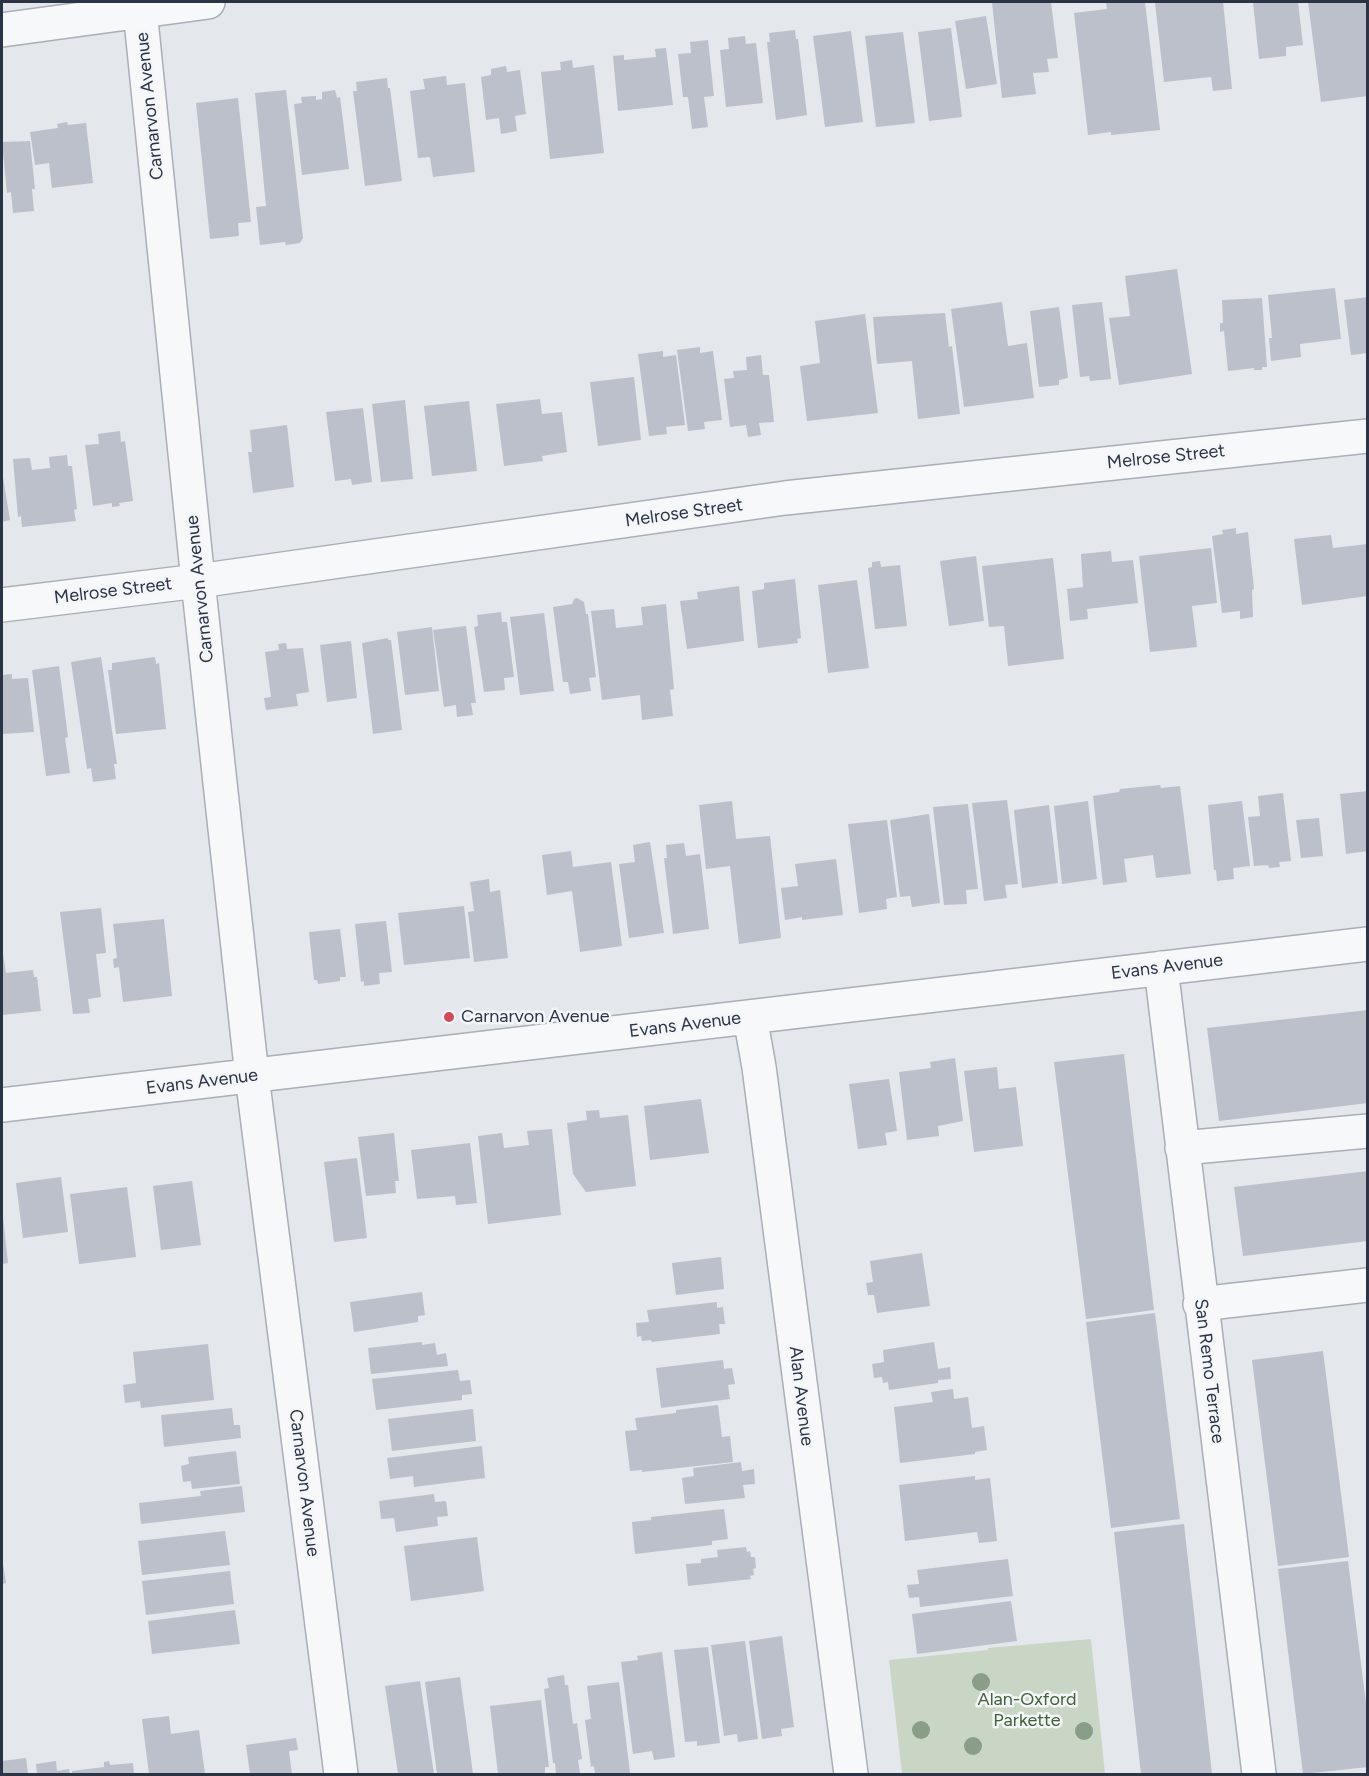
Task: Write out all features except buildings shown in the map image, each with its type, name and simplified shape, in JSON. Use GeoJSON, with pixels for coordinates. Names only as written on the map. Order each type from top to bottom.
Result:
{"type":"FeatureCollection","features":[{"type":"Feature","properties":{"kind":"street"},"geometry":{"type":"LineString","coordinates":[[13,20],[207,2]]}},
{"type":"Feature","properties":{"kind":"street","name":"Carnarvon Avenue"},"geometry":{"type":"LineString","coordinates":[[140,10],[198,581],[252,1076],[340,1774]]}},
{"type":"Feature","properties":{"kind":"street","name":"Melrose Street"},"geometry":{"type":"LineString","coordinates":[[2,605],[198,581],[785,498],[1368,436]]}},
{"type":"Feature","properties":{"kind":"street","name":"Evans Avenue"},"geometry":{"type":"LineString","coordinates":[[2,1105],[1368,944]]}},
{"type":"Feature","properties":{"kind":"street","name":"San Remo Terrace"},"geometry":{"type":"LineString","coordinates":[[1161,968],[1200,1304],[1259,1774]]}},
{"type":"Feature","properties":{"kind":"street","name":"Alan Avenue"},"geometry":{"type":"LineString","coordinates":[[750,1017],[759,1067],[850,1774]]}},
{"type":"Feature","properties":{"kind":"street"},"geometry":{"type":"LineString","coordinates":[[1182,1148],[1368,1131]]}},
{"type":"Feature","properties":{"kind":"street"},"geometry":{"type":"LineString","coordinates":[[1200,1304],[1368,1285]]}},
{"type":"Feature","properties":{"kind":"green space","name":"Alan-Oxford Parkette"},"geometry":{"type":"Polygon","coordinates":[[[1091,1639],[1105,1774],[902,1773],[889,1660],[1091,1639]]]}},
{"type":"Feature","properties":{"kind":"place","name":"Carnarvon Avenue"},"geometry":{"type":"Point","coordinates":[449,1017]}}]}
